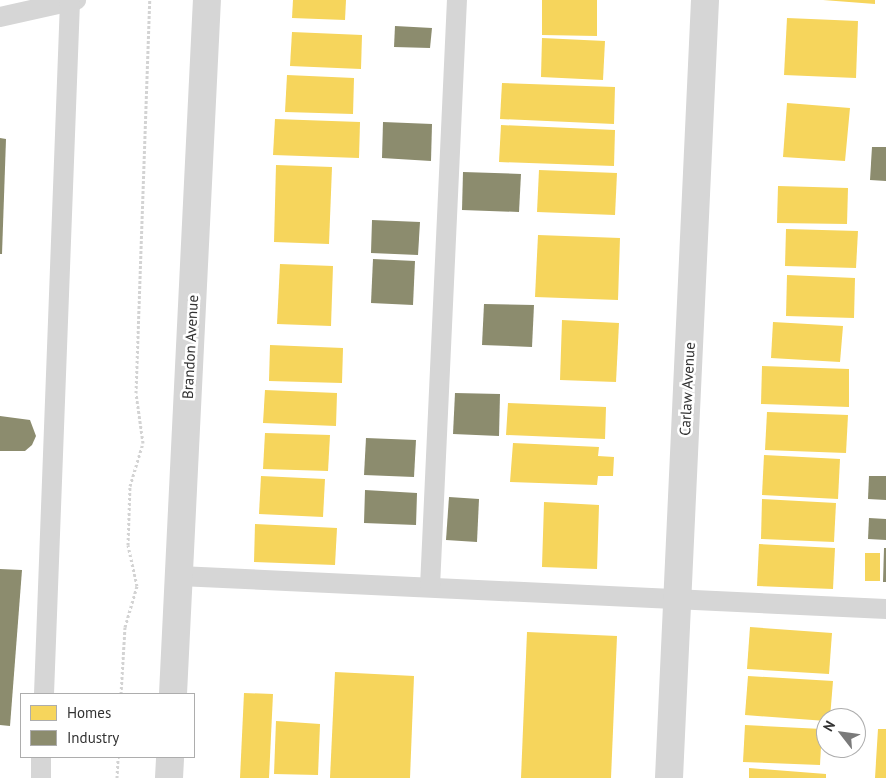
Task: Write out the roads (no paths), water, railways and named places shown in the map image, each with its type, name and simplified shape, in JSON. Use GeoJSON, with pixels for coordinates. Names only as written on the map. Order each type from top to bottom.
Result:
{"type":"FeatureCollection","features":[{"type":"Feature","properties":{"kind":"street","name":"Brandon Avenue"},"geometry":{"type":"LineString","coordinates":[[173,693],[207,0]]}},
{"type":"Feature","properties":{"kind":"street","name":"Carlaw Avenue"},"geometry":{"type":"LineString","coordinates":[[669,778],[705,0]]}},
{"type":"Feature","properties":{"kind":"street"},"geometry":{"type":"LineString","coordinates":[[169,778],[170,758]]}},
{"type":"Feature","properties":{"kind":"lane"},"geometry":{"type":"LineString","coordinates":[[430,588],[457,0]]}},
{"type":"Feature","properties":{"kind":"lane"},"geometry":{"type":"LineString","coordinates":[[0,17],[73,1],[44,693]]}},
{"type":"Feature","properties":{"kind":"lane"},"geometry":{"type":"LineString","coordinates":[[179,576],[886,609]]}},
{"type":"Feature","properties":{"kind":"lane"},"geometry":{"type":"LineString","coordinates":[[40,778],[41,758]]}}]}
